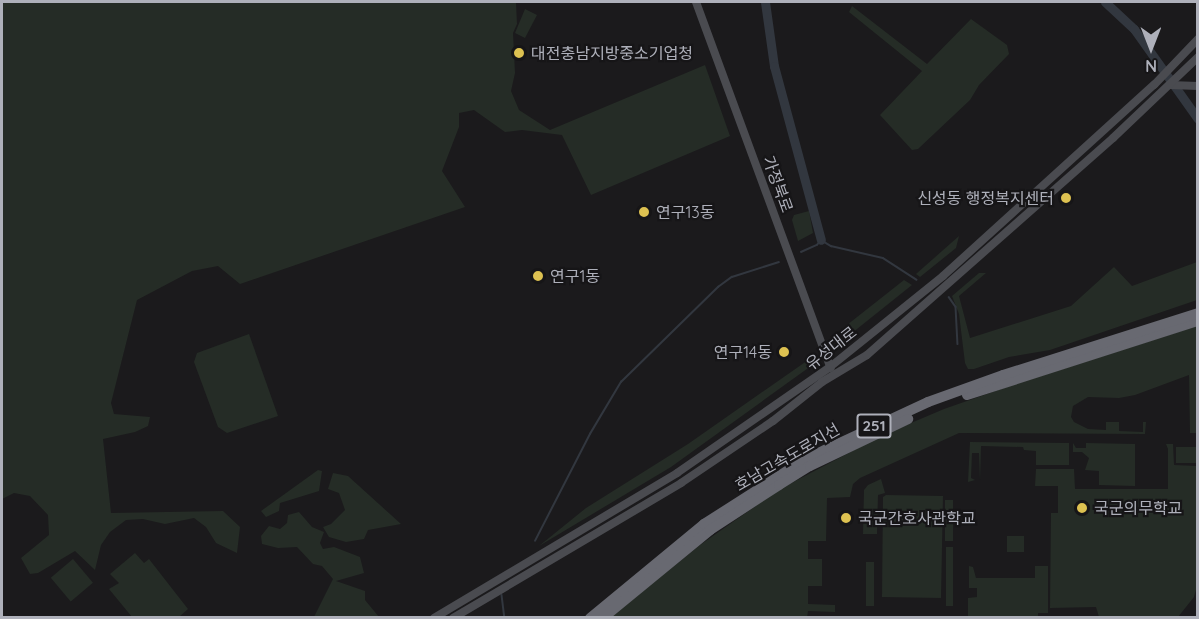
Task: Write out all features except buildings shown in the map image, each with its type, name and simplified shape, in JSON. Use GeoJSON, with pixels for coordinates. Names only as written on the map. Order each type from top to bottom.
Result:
{"type":"FeatureCollection","features":[{"type":"Feature","properties":{"kind":"highway","name":"호남고속도로지선"},"geometry":{"type":"LineString","coordinates":[[590,618],[704,524],[793,467],[829,448],[928,402],[1003,375],[1197,313]]}},
{"type":"Feature","properties":{"kind":"highway","name":"호남고속도로지선"},"geometry":{"type":"LineString","coordinates":[[603,618],[710,530],[810,466],[931,409],[1197,321]]}},
{"type":"Feature","properties":{"kind":"main road","name":"가정북로"},"geometry":{"type":"LineString","coordinates":[[696,2],[833,375]]}},
{"type":"Feature","properties":{"kind":"main road","name":"유성대로"},"geometry":{"type":"LineString","coordinates":[[434,618],[677,474],[830,366],[943,276],[1178,63],[1197,39]]}},
{"type":"Feature","properties":{"kind":"main road","name":"유성대로"},"geometry":{"type":"LineString","coordinates":[[453,618],[681,483],[773,421],[833,375],[867,355],[1170,85],[1197,57]]}},
{"type":"Feature","properties":{"kind":"main road"},"geometry":{"type":"LineString","coordinates":[[1170,85],[1196,86]]}},
{"type":"Feature","properties":{"kind":"shaded area"},"geometry":{"type":"Polygon","coordinates":[[[2,2],[516,2],[517,24],[513,33],[515,73],[511,91],[519,110],[550,130],[705,65],[730,136],[591,195],[562,135],[522,130],[505,132],[474,110],[459,113],[459,127],[442,171],[465,207],[240,284],[218,266],[192,271],[137,300],[111,403],[114,414],[150,417],[148,426],[135,432],[103,439],[111,513],[223,511],[240,527],[237,553],[216,543],[206,527],[194,518],[165,524],[143,519],[126,520],[110,532],[101,545],[95,570],[75,551],[38,573],[30,574],[21,558],[49,535],[48,515],[30,496],[14,493],[2,499],[2,2]]]}},
{"type":"Feature","properties":{"kind":"shaded area"},"geometry":{"type":"Polygon","coordinates":[[[852,6],[927,64],[971,19],[1007,45],[1009,54],[979,85],[970,100],[918,149],[912,150],[880,115],[922,71],[849,12],[852,6]]]}},
{"type":"Feature","properties":{"kind":"shaded area"},"geometry":{"type":"Polygon","coordinates":[[[525,9],[537,15],[525,38],[515,33],[525,9]]]}},
{"type":"Feature","properties":{"kind":"shaded area"},"geometry":{"type":"Polygon","coordinates":[[[809,211],[813,233],[798,241],[792,220],[794,215],[809,211]]]}},
{"type":"Feature","properties":{"kind":"shaded area"},"geometry":{"type":"Polygon","coordinates":[[[959,236],[956,248],[920,277],[916,274],[959,236]]]}},
{"type":"Feature","properties":{"kind":"shaded area"},"geometry":{"type":"Polygon","coordinates":[[[1197,262],[1197,300],[1050,350],[1009,357],[974,369],[968,369],[965,363],[959,314],[952,296],[979,273],[986,273],[959,296],[970,338],[1071,306],[1114,267],[1132,286],[1197,262]]]}},
{"type":"Feature","properties":{"kind":"shaded area"},"geometry":{"type":"Polygon","coordinates":[[[904,280],[912,285],[842,341],[834,341],[833,336],[904,280]]]}},
{"type":"Feature","properties":{"kind":"shaded area"},"geometry":{"type":"Polygon","coordinates":[[[1197,326],[1197,433],[1190,433],[1189,375],[1135,395],[1119,398],[1088,397],[1073,406],[1071,417],[1074,422],[1088,429],[1106,430],[1106,422],[1119,422],[1119,431],[1143,432],[1143,422],[1146,422],[1145,434],[959,433],[860,478],[853,484],[850,497],[827,498],[826,541],[808,541],[808,559],[822,559],[822,586],[808,586],[808,604],[835,605],[835,612],[808,611],[807,618],[610,618],[700,545],[780,489],[885,434],[944,409],[1007,387],[1197,326]]]}},
{"type":"Feature","properties":{"kind":"shaded area"},"geometry":{"type":"Polygon","coordinates":[[[249,334],[278,416],[227,433],[218,427],[194,362],[197,353],[249,334]]]}},
{"type":"Feature","properties":{"kind":"shaded area"},"geometry":{"type":"Polygon","coordinates":[[[811,358],[811,366],[671,467],[539,546],[586,508],[688,444],[811,358]]]}},
{"type":"Feature","properties":{"kind":"shaded area"},"geometry":{"type":"Polygon","coordinates":[[[970,442],[1069,443],[1069,465],[1036,465],[1036,451],[1024,450],[1023,447],[981,446],[980,481],[979,453],[972,453],[971,478],[975,480],[968,482],[970,442]]]}},
{"type":"Feature","properties":{"kind":"shaded area"},"geometry":{"type":"Polygon","coordinates":[[[1073,443],[1076,448],[1086,448],[1086,443],[1135,444],[1135,486],[1099,485],[1099,471],[1085,470],[1089,458],[1082,452],[1073,452],[1073,443]]]}},
{"type":"Feature","properties":{"kind":"shaded area"},"geometry":{"type":"Polygon","coordinates":[[[1166,444],[1173,444],[1174,465],[1197,466],[1198,582],[1194,597],[1178,617],[1099,617],[1096,607],[1050,608],[1051,513],[1058,513],[1058,486],[1035,486],[1036,469],[1074,469],[1075,489],[1168,489],[1166,444]]]}},
{"type":"Feature","properties":{"kind":"shaded area"},"geometry":{"type":"Polygon","coordinates":[[[1176,447],[1197,447],[1197,463],[1176,463],[1176,447]]]}},
{"type":"Feature","properties":{"kind":"shaded area"},"geometry":{"type":"Polygon","coordinates":[[[318,470],[322,471],[319,491],[280,503],[279,511],[266,517],[261,511],[318,470]]]}},
{"type":"Feature","properties":{"kind":"shaded area"},"geometry":{"type":"Polygon","coordinates":[[[333,473],[348,476],[401,524],[368,530],[364,539],[346,542],[329,537],[323,527],[331,524],[345,510],[339,493],[328,489],[333,473]]]}},
{"type":"Feature","properties":{"kind":"shaded area"},"geometry":{"type":"Polygon","coordinates":[[[881,479],[885,493],[878,495],[877,534],[863,534],[864,490],[868,485],[881,479]]]}},
{"type":"Feature","properties":{"kind":"shaded area"},"geometry":{"type":"Polygon","coordinates":[[[886,495],[943,496],[941,598],[882,597],[883,497],[886,495]]]}},
{"type":"Feature","properties":{"kind":"shaded area"},"geometry":{"type":"Polygon","coordinates":[[[945,500],[953,500],[953,541],[945,541],[945,500]]]}},
{"type":"Feature","properties":{"kind":"shaded area"},"geometry":{"type":"Polygon","coordinates":[[[299,512],[312,527],[324,532],[320,543],[323,549],[334,547],[360,557],[364,573],[336,581],[365,591],[365,600],[379,617],[314,617],[333,579],[322,566],[313,564],[297,547],[278,548],[262,544],[261,536],[269,526],[280,529],[287,523],[288,515],[299,512]]]}},
{"type":"Feature","properties":{"kind":"shaded area"},"geometry":{"type":"Polygon","coordinates":[[[1007,536],[1024,536],[1024,552],[1007,552],[1007,536]]]}},
{"type":"Feature","properties":{"kind":"shaded area"},"geometry":{"type":"Polygon","coordinates":[[[946,547],[953,547],[953,606],[946,606],[946,547]]]}},
{"type":"Feature","properties":{"kind":"shaded area"},"geometry":{"type":"Polygon","coordinates":[[[135,553],[144,563],[149,559],[188,609],[179,617],[132,617],[109,589],[119,583],[110,574],[135,553]]]}},
{"type":"Feature","properties":{"kind":"shaded area"},"geometry":{"type":"Polygon","coordinates":[[[73,559],[93,583],[71,601],[51,578],[73,559]]]}},
{"type":"Feature","properties":{"kind":"shaded area"},"geometry":{"type":"Polygon","coordinates":[[[866,562],[874,562],[874,606],[866,606],[866,562]]]}},
{"type":"Feature","properties":{"kind":"shaded area"},"geometry":{"type":"Polygon","coordinates":[[[969,566],[973,567],[976,578],[1035,578],[1035,566],[1048,566],[1048,613],[1038,613],[1038,617],[968,617],[968,598],[977,597],[977,588],[969,588],[969,566]]]}},
{"type":"Feature","properties":{"kind":"waterway"},"geometry":{"type":"LineString","coordinates":[[765,2],[774,66],[821,240]]}},
{"type":"Feature","properties":{"kind":"waterway"},"geometry":{"type":"LineString","coordinates":[[1105,2],[1134,29],[1198,119]]}},
{"type":"Feature","properties":{"kind":"waterway"},"geometry":{"type":"LineString","coordinates":[[801,252],[817,245],[821,240],[831,246],[883,258],[917,280]]}},
{"type":"Feature","properties":{"kind":"waterway"},"geometry":{"type":"LineString","coordinates":[[535,541],[590,434],[621,382],[718,287],[732,277],[779,262]]}},
{"type":"Feature","properties":{"kind":"waterway"},"geometry":{"type":"LineString","coordinates":[[949,297],[956,307],[958,344]]}},
{"type":"Feature","properties":{"kind":"waterway"},"geometry":{"type":"LineString","coordinates":[[502,595],[505,618]]}},
{"type":"Feature","properties":{"kind":"place","name":"대전충남지방중소기업청"},"geometry":{"type":"Point","coordinates":[519,53]}},
{"type":"Feature","properties":{"kind":"place","name":"신성동 행정복지센터"},"geometry":{"type":"Point","coordinates":[1066,198]}},
{"type":"Feature","properties":{"kind":"place","name":"연구13동"},"geometry":{"type":"Point","coordinates":[644,212]}},
{"type":"Feature","properties":{"kind":"place","name":"연구1동"},"geometry":{"type":"Point","coordinates":[538,276]}},
{"type":"Feature","properties":{"kind":"place","name":"연구14동"},"geometry":{"type":"Point","coordinates":[784,352]}},
{"type":"Feature","properties":{"kind":"place","name":"국군의무학교"},"geometry":{"type":"Point","coordinates":[1082,508]}},
{"type":"Feature","properties":{"kind":"place","name":"국군간호사관학교"},"geometry":{"type":"Point","coordinates":[846,518]}}]}
